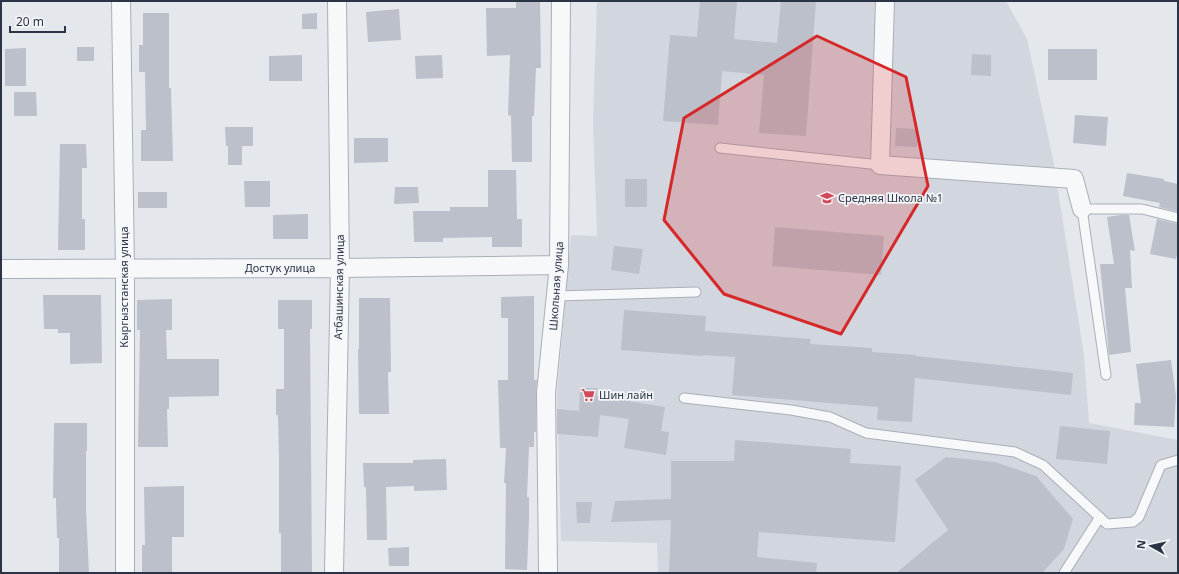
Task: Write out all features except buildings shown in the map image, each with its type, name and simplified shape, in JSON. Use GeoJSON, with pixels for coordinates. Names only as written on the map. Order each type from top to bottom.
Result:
{"type":"FeatureCollection","features":[{"type":"Feature","properties":{"kind":"street","name":"Кыргызстанская улица"},"geometry":{"type":"LineString","coordinates":[[121,1],[125,268],[125,573]]}},
{"type":"Feature","properties":{"kind":"street","name":"Атбашинская улица"},"geometry":{"type":"LineString","coordinates":[[334,573],[340,268],[337,1]]}},
{"type":"Feature","properties":{"kind":"street","name":"Школьная улица"},"geometry":{"type":"LineString","coordinates":[[548,570],[546,393],[559,265],[561,1]]}},
{"type":"Feature","properties":{"kind":"street"},"geometry":{"type":"LineString","coordinates":[[885,1],[880,165],[1074,179],[1082,209]]}},
{"type":"Feature","properties":{"kind":"street","name":"Достук улица"},"geometry":{"type":"LineString","coordinates":[[1,269],[340,268],[559,265]]}},
{"type":"Feature","properties":{"kind":"lane"},"geometry":{"type":"LineString","coordinates":[[720,148],[880,165]]}},
{"type":"Feature","properties":{"kind":"lane"},"geometry":{"type":"LineString","coordinates":[[1106,375],[1082,209],[1142,209],[1178,218]]}},
{"type":"Feature","properties":{"kind":"lane"},"geometry":{"type":"LineString","coordinates":[[556,296],[696,292]]}},
{"type":"Feature","properties":{"kind":"lane"},"geometry":{"type":"LineString","coordinates":[[684,398],[792,410],[830,417],[866,433],[1015,452],[1043,465],[1107,524],[1133,522],[1139,517],[1161,465],[1178,460]]}},
{"type":"Feature","properties":{"kind":"lane"},"geometry":{"type":"LineString","coordinates":[[1064,573],[1100,517]]}},
{"type":"Feature","properties":{"kind":"highlighted area"},"geometry":{"type":"Polygon","coordinates":[[[817,36],[906,77],[928,186],[841,334],[724,294],[664,220],[684,118],[817,36]]]}},
{"type":"Feature","properties":{"kind":"shaded area"},"geometry":{"type":"Polygon","coordinates":[[[597,1],[1006,1],[1027,39],[1053,159],[1084,355],[1089,423],[1178,440],[1178,573],[658,573],[657,543],[561,541],[557,394],[571,235],[597,236],[593,121],[597,1]]]}},
{"type":"Feature","properties":{"kind":"place","name":"Средняя Школа №1"},"geometry":{"type":"Point","coordinates":[827,198]}},
{"type":"Feature","properties":{"kind":"place","name":"Шин лайн"},"geometry":{"type":"Point","coordinates":[588,395]}}]}
